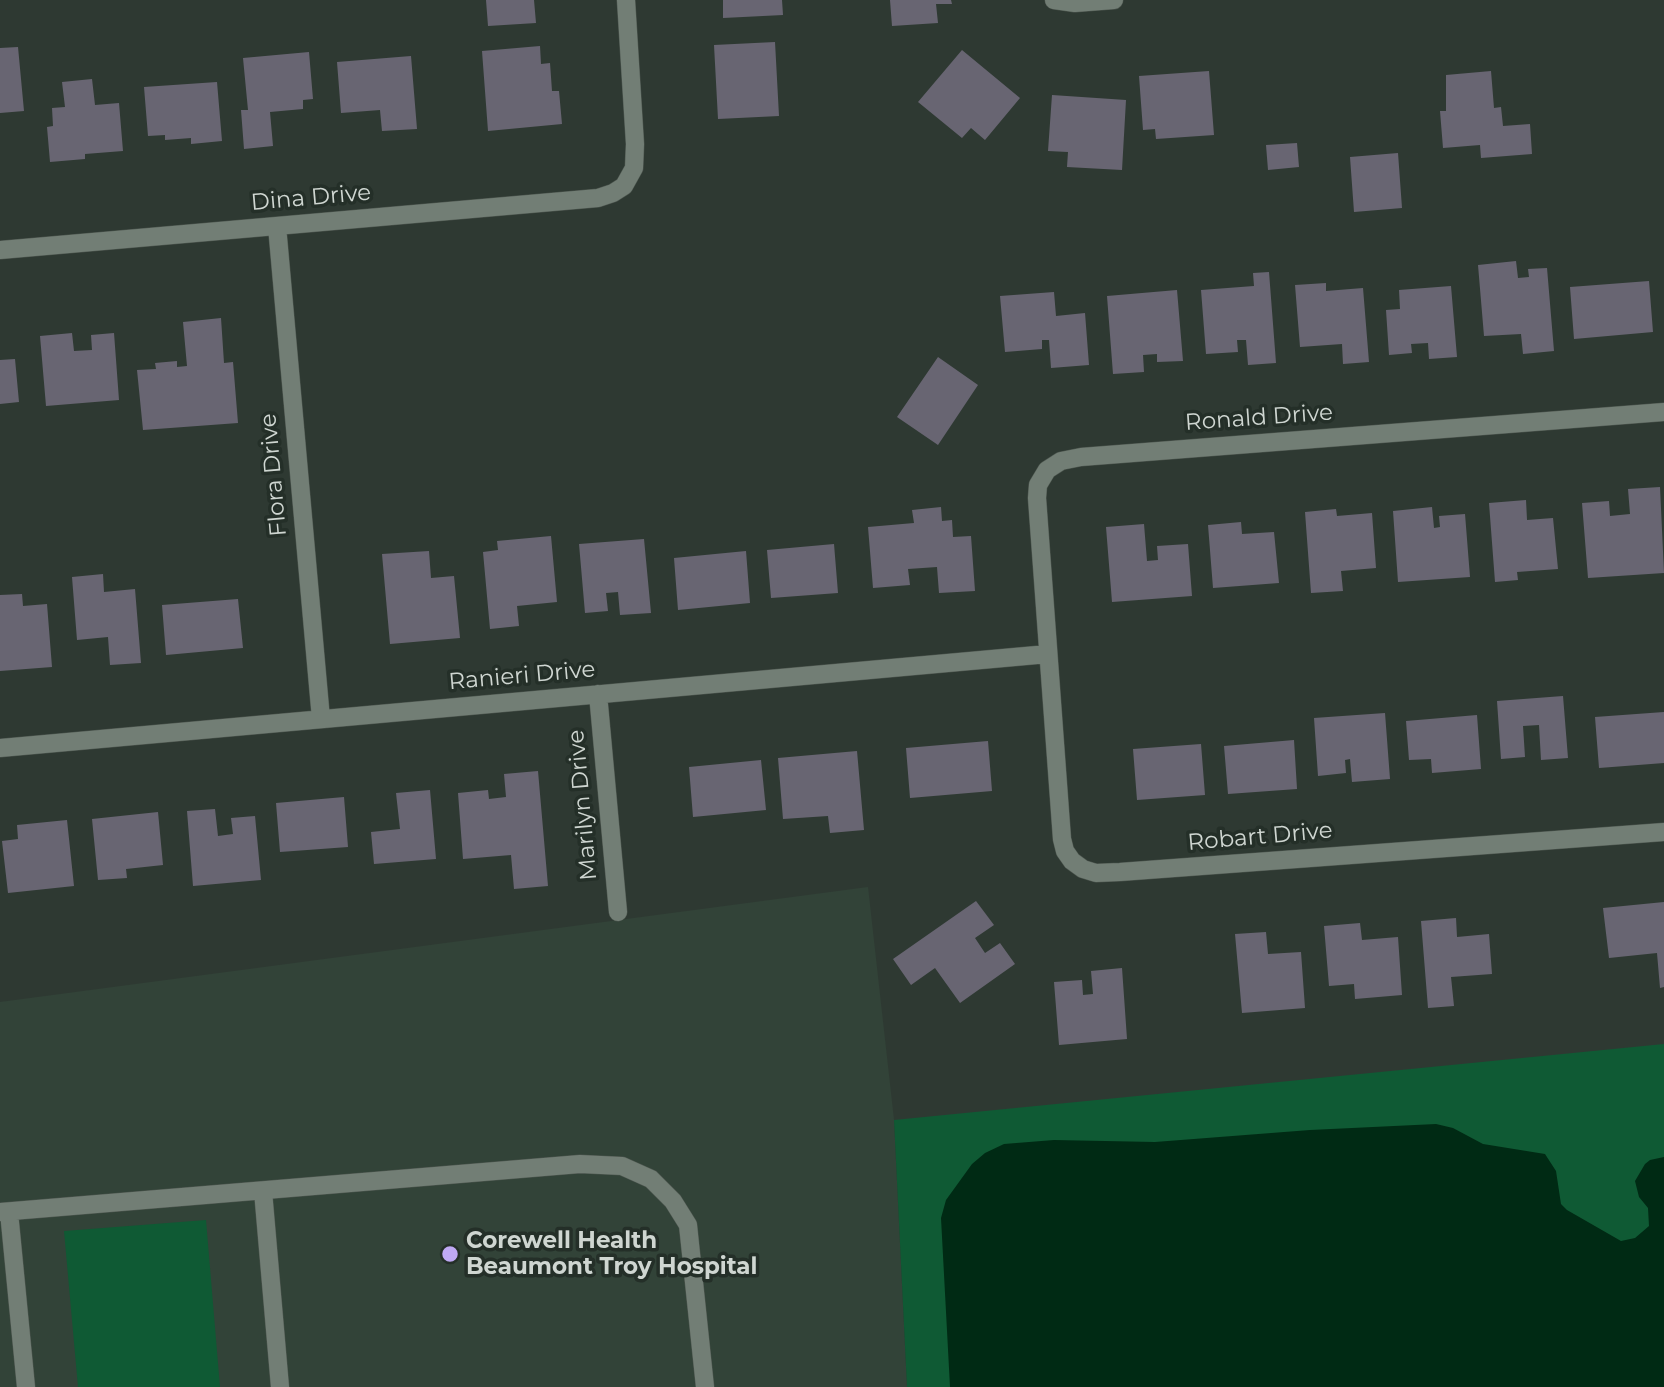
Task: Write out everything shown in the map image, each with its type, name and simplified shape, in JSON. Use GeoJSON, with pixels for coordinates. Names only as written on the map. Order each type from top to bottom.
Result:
{"type":"FeatureCollection","features":[{"type":"Feature","properties":{"kind":"street","name":"Dina Drive"},"geometry":{"type":"LineString","coordinates":[[0,250],[598,198],[624,186],[634,168],[635,144],[626,0]]}},
{"type":"Feature","properties":{"kind":"street"},"geometry":{"type":"LineString","coordinates":[[1054,0],[1075,3],[1114,0]]}},
{"type":"Feature","properties":{"kind":"street","name":"Flora Drive"},"geometry":{"type":"LineString","coordinates":[[277,226],[321,719]]}},
{"type":"Feature","properties":{"kind":"street","name":"Ronald Drive"},"geometry":{"type":"LineString","coordinates":[[1048,654],[1037,498],[1038,485],[1047,470],[1060,461],[1139,452],[1664,412]]}},
{"type":"Feature","properties":{"kind":"street","name":"Ranieri Drive"},"geometry":{"type":"LineString","coordinates":[[0,748],[1048,654]]}},
{"type":"Feature","properties":{"kind":"street","name":"Robart Drive"},"geometry":{"type":"LineString","coordinates":[[1048,654],[1062,839],[1065,851],[1072,861],[1083,869],[1096,873],[1664,832]]}},
{"type":"Feature","properties":{"kind":"street","name":"Marilyn Drive"},"geometry":{"type":"LineString","coordinates":[[598,694],[618,912]]}},
{"type":"Feature","properties":{"kind":"street"},"geometry":{"type":"LineString","coordinates":[[26,1387],[5,1212],[580,1164],[622,1166],[651,1179],[673,1201],[688,1225],[705,1387]]}},
{"type":"Feature","properties":{"kind":"street"},"geometry":{"type":"LineString","coordinates":[[263,1191],[280,1387]]}},
{"type":"Feature","properties":{"kind":"shaded area","name":"Corewell Health Beaumont Troy Hospital"},"geometry":{"type":"Polygon","coordinates":[[[868,887],[894,1120],[907,1387],[0,1387],[0,1002],[868,887]]]}},
{"type":"Feature","properties":{"kind":"shaded area"},"geometry":{"type":"Polygon","coordinates":[[[1664,1044],[1664,1387],[907,1387],[894,1120],[1664,1044]]]}},
{"type":"Feature","properties":{"kind":"shaded area"},"geometry":{"type":"Polygon","coordinates":[[[1436,1124],[1453,1128],[1483,1144],[1545,1154],[1556,1171],[1561,1204],[1621,1241],[1635,1238],[1649,1226],[1648,1208],[1639,1197],[1635,1181],[1645,1164],[1664,1157],[1664,1387],[950,1387],[941,1218],[946,1200],[972,1164],[985,1153],[1004,1144],[1054,1140],[1155,1142],[1436,1124]]]}},
{"type":"Feature","properties":{"kind":"shaded area"},"geometry":{"type":"Polygon","coordinates":[[[206,1220],[220,1387],[78,1387],[64,1231],[206,1220]]]}},
{"type":"Feature","properties":{"kind":"building"},"geometry":{"type":"Polygon","coordinates":[[[486,0],[534,0],[536,23],[488,26],[486,0]]]}},
{"type":"Feature","properties":{"kind":"building"},"geometry":{"type":"Polygon","coordinates":[[[723,0],[782,0],[783,15],[723,18],[723,0]]]}},
{"type":"Feature","properties":{"kind":"building"},"geometry":{"type":"Polygon","coordinates":[[[890,0],[951,0],[952,4],[936,4],[938,23],[892,26],[890,0]]]}},
{"type":"Feature","properties":{"kind":"building"},"geometry":{"type":"Polygon","coordinates":[[[775,42],[779,116],[718,119],[714,45],[775,42]]]}},
{"type":"Feature","properties":{"kind":"building"},"geometry":{"type":"Polygon","coordinates":[[[540,46],[541,64],[550,63],[552,91],[559,91],[562,124],[488,131],[482,51],[540,46]]]}},
{"type":"Feature","properties":{"kind":"building"},"geometry":{"type":"Polygon","coordinates":[[[18,47],[24,111],[0,113],[0,48],[18,47]]]}},
{"type":"Feature","properties":{"kind":"building"},"geometry":{"type":"Polygon","coordinates":[[[962,50],[1020,98],[985,140],[971,128],[962,138],[918,102],[962,50]]]}},
{"type":"Feature","properties":{"kind":"building"},"geometry":{"type":"Polygon","coordinates":[[[309,52],[313,99],[303,100],[303,109],[270,112],[273,146],[244,149],[241,110],[248,110],[243,58],[309,52]]]}},
{"type":"Feature","properties":{"kind":"building"},"geometry":{"type":"Polygon","coordinates":[[[411,56],[417,129],[382,131],[380,110],[341,113],[337,62],[411,56]]]}},
{"type":"Feature","properties":{"kind":"building"},"geometry":{"type":"Polygon","coordinates":[[[1209,71],[1214,135],[1156,139],[1155,129],[1143,130],[1139,76],[1209,71]]]}},
{"type":"Feature","properties":{"kind":"building"},"geometry":{"type":"Polygon","coordinates":[[[1491,71],[1494,108],[1501,107],[1503,126],[1530,124],[1532,154],[1481,158],[1480,145],[1443,148],[1440,111],[1446,111],[1446,75],[1491,71]]]}},
{"type":"Feature","properties":{"kind":"building"},"geometry":{"type":"Polygon","coordinates":[[[92,79],[95,105],[119,103],[123,151],[85,154],[85,159],[50,162],[47,127],[53,126],[52,108],[65,107],[62,82],[92,79]]]}},
{"type":"Feature","properties":{"kind":"building"},"geometry":{"type":"Polygon","coordinates":[[[217,82],[222,141],[191,144],[191,138],[165,140],[165,135],[148,136],[144,87],[217,82]]]}},
{"type":"Feature","properties":{"kind":"building"},"geometry":{"type":"Polygon","coordinates":[[[1052,95],[1126,100],[1122,170],[1067,167],[1068,152],[1048,151],[1052,95]]]}},
{"type":"Feature","properties":{"kind":"building"},"geometry":{"type":"Polygon","coordinates":[[[1297,143],[1299,167],[1268,170],[1266,145],[1297,143]]]}},
{"type":"Feature","properties":{"kind":"building"},"geometry":{"type":"Polygon","coordinates":[[[1398,153],[1402,208],[1354,212],[1350,157],[1398,153]]]}},
{"type":"Feature","properties":{"kind":"building"},"geometry":{"type":"Polygon","coordinates":[[[1516,261],[1518,278],[1529,277],[1528,269],[1547,268],[1554,351],[1523,354],[1521,334],[1484,336],[1478,265],[1516,261]]]}},
{"type":"Feature","properties":{"kind":"building"},"geometry":{"type":"Polygon","coordinates":[[[1269,272],[1276,363],[1248,365],[1246,340],[1237,340],[1238,352],[1206,354],[1201,290],[1254,286],[1253,273],[1269,272]]]}},
{"type":"Feature","properties":{"kind":"building"},"geometry":{"type":"Polygon","coordinates":[[[1649,281],[1653,332],[1574,339],[1570,287],[1649,281]]]}},
{"type":"Feature","properties":{"kind":"building"},"geometry":{"type":"Polygon","coordinates":[[[1326,283],[1326,291],[1363,288],[1369,362],[1343,364],[1342,344],[1300,347],[1295,285],[1326,283]]]}},
{"type":"Feature","properties":{"kind":"building"},"geometry":{"type":"Polygon","coordinates":[[[1451,286],[1457,357],[1429,359],[1428,343],[1411,344],[1412,353],[1389,355],[1386,310],[1400,309],[1399,290],[1451,286]]]}},
{"type":"Feature","properties":{"kind":"building"},"geometry":{"type":"Polygon","coordinates":[[[1177,290],[1183,361],[1157,362],[1157,354],[1143,355],[1144,372],[1113,374],[1107,296],[1177,290]]]}},
{"type":"Feature","properties":{"kind":"building"},"geometry":{"type":"Polygon","coordinates":[[[1054,292],[1056,316],[1085,313],[1089,365],[1051,368],[1049,340],[1042,340],[1042,349],[1005,352],[1000,296],[1054,292]]]}},
{"type":"Feature","properties":{"kind":"building"},"geometry":{"type":"Polygon","coordinates":[[[221,318],[224,363],[233,362],[238,423],[143,430],[137,370],[156,369],[155,363],[177,361],[177,367],[187,366],[183,322],[221,318]]]}},
{"type":"Feature","properties":{"kind":"building"},"geometry":{"type":"Polygon","coordinates":[[[72,333],[74,351],[92,350],[91,335],[114,333],[119,400],[46,406],[40,336],[72,333]]]}},
{"type":"Feature","properties":{"kind":"building"},"geometry":{"type":"Polygon","coordinates":[[[938,357],[978,385],[938,445],[897,417],[938,357]]]}},
{"type":"Feature","properties":{"kind":"building"},"geometry":{"type":"Polygon","coordinates":[[[15,359],[19,402],[0,404],[0,360],[15,359]]]}},
{"type":"Feature","properties":{"kind":"building"},"geometry":{"type":"Polygon","coordinates":[[[1660,487],[1664,573],[1588,578],[1582,503],[1609,501],[1610,516],[1630,514],[1628,489],[1660,487]]]}},
{"type":"Feature","properties":{"kind":"building"},"geometry":{"type":"Polygon","coordinates":[[[1526,500],[1527,520],[1553,518],[1558,569],[1517,572],[1518,580],[1495,582],[1489,503],[1526,500]]]}},
{"type":"Feature","properties":{"kind":"building"},"geometry":{"type":"Polygon","coordinates":[[[941,507],[942,521],[952,520],[953,537],[971,536],[975,591],[939,593],[937,567],[908,569],[910,585],[873,588],[868,527],[914,523],[912,510],[941,507]]]}},
{"type":"Feature","properties":{"kind":"building"},"geometry":{"type":"Polygon","coordinates":[[[1432,507],[1434,528],[1440,527],[1439,516],[1465,514],[1470,577],[1398,582],[1393,511],[1432,507]]]}},
{"type":"Feature","properties":{"kind":"building"},"geometry":{"type":"Polygon","coordinates":[[[1336,509],[1337,516],[1372,513],[1376,568],[1341,571],[1343,591],[1311,593],[1305,512],[1336,509]]]}},
{"type":"Feature","properties":{"kind":"building"},"geometry":{"type":"Polygon","coordinates":[[[1241,522],[1242,534],[1274,532],[1279,583],[1213,588],[1208,525],[1241,522]]]}},
{"type":"Feature","properties":{"kind":"building"},"geometry":{"type":"Polygon","coordinates":[[[1144,524],[1147,561],[1158,560],[1157,546],[1188,544],[1192,596],[1112,602],[1106,527],[1144,524]]]}},
{"type":"Feature","properties":{"kind":"building"},"geometry":{"type":"Polygon","coordinates":[[[551,536],[557,602],[517,606],[519,626],[490,629],[483,552],[498,550],[497,541],[551,536]]]}},
{"type":"Feature","properties":{"kind":"building"},"geometry":{"type":"Polygon","coordinates":[[[644,539],[651,613],[620,615],[618,592],[606,593],[608,611],[585,613],[579,544],[644,539]]]}},
{"type":"Feature","properties":{"kind":"building"},"geometry":{"type":"Polygon","coordinates":[[[834,544],[838,593],[771,598],[767,550],[834,544]]]}},
{"type":"Feature","properties":{"kind":"building"},"geometry":{"type":"Polygon","coordinates":[[[429,551],[431,578],[454,576],[460,638],[390,644],[382,554],[429,551]]]}},
{"type":"Feature","properties":{"kind":"building"},"geometry":{"type":"Polygon","coordinates":[[[746,551],[750,603],[678,610],[674,558],[746,551]]]}},
{"type":"Feature","properties":{"kind":"building"},"geometry":{"type":"Polygon","coordinates":[[[103,574],[104,592],[135,589],[141,663],[110,665],[108,637],[77,640],[72,577],[103,574]]]}},
{"type":"Feature","properties":{"kind":"building"},"geometry":{"type":"Polygon","coordinates":[[[22,594],[23,606],[47,604],[52,667],[0,671],[0,595],[22,594]]]}},
{"type":"Feature","properties":{"kind":"building"},"geometry":{"type":"Polygon","coordinates":[[[238,599],[243,648],[166,655],[162,605],[238,599]]]}},
{"type":"Feature","properties":{"kind":"building"},"geometry":{"type":"Polygon","coordinates":[[[1563,696],[1568,758],[1541,760],[1539,725],[1523,726],[1525,757],[1501,759],[1497,701],[1563,696]]]}},
{"type":"Feature","properties":{"kind":"building"},"geometry":{"type":"Polygon","coordinates":[[[1664,712],[1664,763],[1599,768],[1595,717],[1664,712]]]}},
{"type":"Feature","properties":{"kind":"building"},"geometry":{"type":"Polygon","coordinates":[[[1385,713],[1390,779],[1352,782],[1350,759],[1345,760],[1346,773],[1318,776],[1314,718],[1385,713]]]}},
{"type":"Feature","properties":{"kind":"building"},"geometry":{"type":"Polygon","coordinates":[[[1477,715],[1481,769],[1432,773],[1431,759],[1409,760],[1406,721],[1477,715]]]}},
{"type":"Feature","properties":{"kind":"building"},"geometry":{"type":"Polygon","coordinates":[[[1294,740],[1297,789],[1228,794],[1224,746],[1294,740]]]}},
{"type":"Feature","properties":{"kind":"building"},"geometry":{"type":"Polygon","coordinates":[[[988,741],[992,791],[910,798],[906,748],[988,741]]]}},
{"type":"Feature","properties":{"kind":"building"},"geometry":{"type":"Polygon","coordinates":[[[1201,744],[1205,795],[1137,800],[1133,749],[1201,744]]]}},
{"type":"Feature","properties":{"kind":"building"},"geometry":{"type":"Polygon","coordinates":[[[857,751],[864,830],[830,833],[828,816],[783,819],[778,758],[857,751]]]}},
{"type":"Feature","properties":{"kind":"building"},"geometry":{"type":"Polygon","coordinates":[[[761,760],[766,810],[693,817],[689,767],[761,760]]]}},
{"type":"Feature","properties":{"kind":"building"},"geometry":{"type":"Polygon","coordinates":[[[538,771],[548,886],[514,889],[511,855],[463,859],[458,793],[488,790],[489,799],[506,797],[504,774],[538,771]]]}},
{"type":"Feature","properties":{"kind":"building"},"geometry":{"type":"Polygon","coordinates":[[[430,790],[436,859],[374,864],[371,832],[400,829],[396,793],[430,790]]]}},
{"type":"Feature","properties":{"kind":"building"},"geometry":{"type":"Polygon","coordinates":[[[344,797],[348,847],[280,852],[276,803],[344,797]]]}},
{"type":"Feature","properties":{"kind":"building"},"geometry":{"type":"Polygon","coordinates":[[[215,809],[218,836],[233,834],[231,818],[255,816],[261,880],[193,886],[187,811],[215,809]]]}},
{"type":"Feature","properties":{"kind":"building"},"geometry":{"type":"Polygon","coordinates":[[[158,812],[163,865],[126,869],[127,878],[98,880],[92,819],[158,812]]]}},
{"type":"Feature","properties":{"kind":"building"},"geometry":{"type":"Polygon","coordinates":[[[67,820],[74,886],[8,893],[2,841],[18,839],[17,825],[67,820]]]}},
{"type":"Feature","properties":{"kind":"building"},"geometry":{"type":"Polygon","coordinates":[[[976,901],[994,925],[975,938],[985,953],[1000,943],[1015,964],[960,1003],[935,968],[911,985],[893,959],[976,901]]]}},
{"type":"Feature","properties":{"kind":"building"},"geometry":{"type":"Polygon","coordinates":[[[1664,902],[1664,987],[1660,988],[1657,953],[1609,958],[1603,908],[1664,902]]]}},
{"type":"Feature","properties":{"kind":"building"},"geometry":{"type":"Polygon","coordinates":[[[1456,918],[1457,937],[1489,934],[1492,974],[1451,977],[1454,1006],[1428,1008],[1421,921],[1456,918]]]}},
{"type":"Feature","properties":{"kind":"building"},"geometry":{"type":"Polygon","coordinates":[[[1360,923],[1362,940],[1398,937],[1402,995],[1355,999],[1354,984],[1329,986],[1324,926],[1360,923]]]}},
{"type":"Feature","properties":{"kind":"building"},"geometry":{"type":"Polygon","coordinates":[[[1266,932],[1268,954],[1301,952],[1305,1008],[1242,1013],[1235,934],[1266,932]]]}},
{"type":"Feature","properties":{"kind":"building"},"geometry":{"type":"Polygon","coordinates":[[[1122,968],[1127,1039],[1059,1045],[1054,982],[1082,980],[1083,995],[1093,994],[1091,971],[1122,968]]]}},
{"type":"Feature","properties":{"kind":"place","name":"Corewell Health Beaumont Troy Hospital"},"geometry":{"type":"Point","coordinates":[450,1254]}}]}
